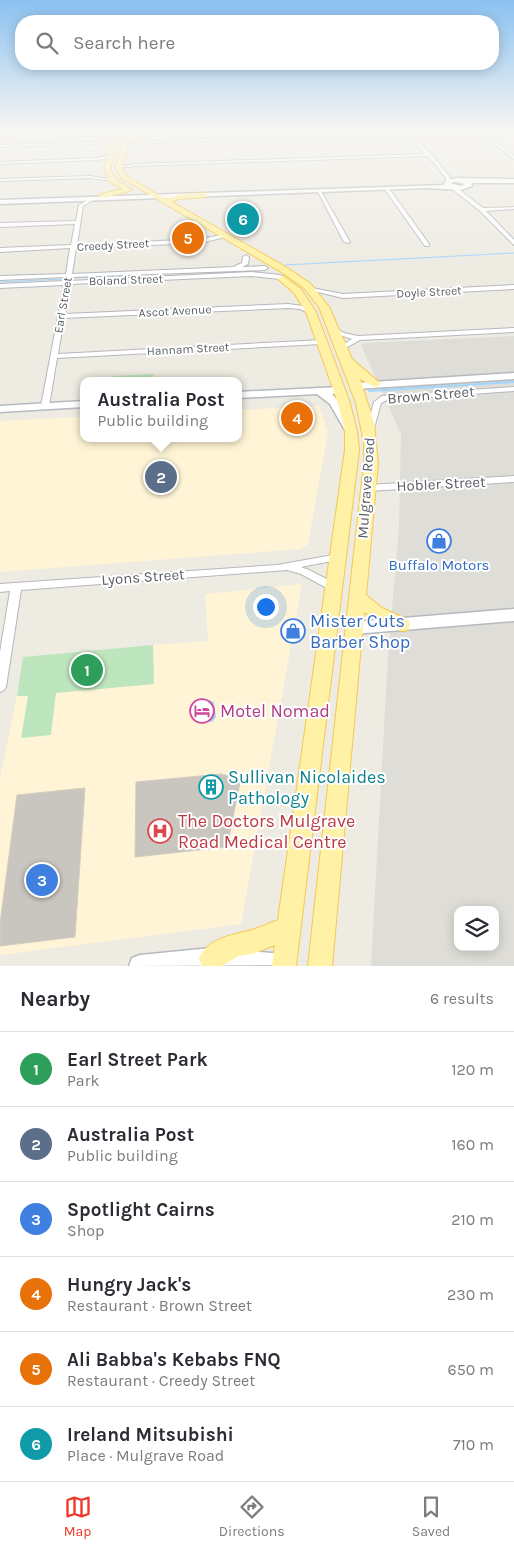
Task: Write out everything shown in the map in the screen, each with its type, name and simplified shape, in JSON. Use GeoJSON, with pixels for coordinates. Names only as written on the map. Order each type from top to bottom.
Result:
{"type":"FeatureCollection","features":[{"type":"Feature","properties":{"kind":"main road","name":"Mulgrave Road"},"geometry":{"type":"LineString","coordinates":[[110,175],[138,196],[280,277],[303,297],[311,312],[339,387],[351,431],[352,450],[288,928],[285,966]]}},
{"type":"Feature","properties":{"kind":"main road","name":"Mulgrave Road"},"geometry":{"type":"LineString","coordinates":[[122,175],[152,195],[286,271],[312,290],[324,307],[356,386],[370,430],[371,452],[368,488],[320,966]]}},
{"type":"Feature","properties":{"kind":"main road"},"geometry":{"type":"LineString","coordinates":[[152,195],[319,191],[514,182]]}},
{"type":"Feature","properties":{"kind":"main road"},"geometry":{"type":"LineString","coordinates":[[0,201],[79,202],[91,199],[231,191],[450,185]]}},
{"type":"Feature","properties":{"kind":"main road"},"geometry":{"type":"LineString","coordinates":[[104,196],[128,190]]}},
{"type":"Feature","properties":{"kind":"main road"},"geometry":{"type":"LineString","coordinates":[[231,191],[234,193],[262,193]]}},
{"type":"Feature","properties":{"kind":"main road"},"geometry":{"type":"LineString","coordinates":[[165,202],[174,198],[203,195]]}},
{"type":"Feature","properties":{"kind":"main road"},"geometry":{"type":"LineString","coordinates":[[0,201],[138,196]]}},
{"type":"Feature","properties":{"kind":"main road"},"geometry":{"type":"LineString","coordinates":[[20,199],[51,199],[52,201]]}},
{"type":"Feature","properties":{"kind":"main road"},"geometry":{"type":"LineString","coordinates":[[342,353],[364,378],[375,384]]}},
{"type":"Feature","properties":{"kind":"main road","name":"Brown Street"},"geometry":{"type":"LineString","coordinates":[[242,391],[514,376]]}},
{"type":"Feature","properties":{"kind":"main road","name":"Brown Street"},"geometry":{"type":"LineString","coordinates":[[242,395],[318,391],[339,387]]}},
{"type":"Feature","properties":{"kind":"main road"},"geometry":{"type":"LineString","coordinates":[[318,391],[331,398],[351,431]]}},
{"type":"Feature","properties":{"kind":"main road"},"geometry":{"type":"LineString","coordinates":[[0,409],[80,400]]}},
{"type":"Feature","properties":{"kind":"main road"},"geometry":{"type":"LineString","coordinates":[[0,405],[80,404]]}},
{"type":"Feature","properties":{"kind":"main road"},"geometry":{"type":"LineString","coordinates":[[357,597],[376,612],[402,625]]}},
{"type":"Feature","properties":{"kind":"main road"},"geometry":{"type":"LineString","coordinates":[[329,628],[402,625],[514,615]]}},
{"type":"Feature","properties":{"kind":"main road"},"geometry":{"type":"LineString","coordinates":[[211,959],[234,945],[252,942],[288,928]]}},
{"type":"Feature","properties":{"kind":"main road"},"geometry":{"type":"LineString","coordinates":[[140,966],[211,959],[285,966]]}},
{"type":"Feature","properties":{"kind":"street"},"geometry":{"type":"LineString","coordinates":[[0,180],[109,175]]}},
{"type":"Feature","properties":{"kind":"street"},"geometry":{"type":"LineString","coordinates":[[446,175],[450,185],[511,236],[514,243]]}},
{"type":"Feature","properties":{"kind":"street"},"geometry":{"type":"LineString","coordinates":[[454,175],[467,184],[468,190],[482,210]]}},
{"type":"Feature","properties":{"kind":"street"},"geometry":{"type":"LineString","coordinates":[[386,188],[427,245]]}},
{"type":"Feature","properties":{"kind":"street"},"geometry":{"type":"LineString","coordinates":[[319,191],[347,242]]}},
{"type":"Feature","properties":{"kind":"street","name":"Earl Street"},"geometry":{"type":"LineString","coordinates":[[45,404],[79,222],[79,202]]}},
{"type":"Feature","properties":{"kind":"street"},"geometry":{"type":"LineString","coordinates":[[482,210],[514,208]]}},
{"type":"Feature","properties":{"kind":"street"},"geometry":{"type":"LineString","coordinates":[[0,225],[79,222]]}},
{"type":"Feature","properties":{"kind":"street","name":"Creedy Street"},"geometry":{"type":"LineString","coordinates":[[0,250],[215,239],[226,236]]}},
{"type":"Feature","properties":{"kind":"street"},"geometry":{"type":"LineString","coordinates":[[232,268],[245,265],[246,257]]}},
{"type":"Feature","properties":{"kind":"street","name":"Boland Street"},"geometry":{"type":"LineString","coordinates":[[0,286],[67,279],[232,268],[265,268]]}},
{"type":"Feature","properties":{"kind":"street","name":"Boland Street"},"geometry":{"type":"LineString","coordinates":[[252,274],[265,268]]}},
{"type":"Feature","properties":{"kind":"street","name":"Boland Street"},"geometry":{"type":"LineString","coordinates":[[0,278],[67,279],[252,274],[280,277]]}},
{"type":"Feature","properties":{"kind":"street","name":"Doyle Street"},"geometry":{"type":"LineString","coordinates":[[312,290],[343,296],[514,287]]}},
{"type":"Feature","properties":{"kind":"street","name":"Doyle Street"},"geometry":{"type":"LineString","coordinates":[[324,307],[332,300],[343,296]]}},
{"type":"Feature","properties":{"kind":"street","name":"Ascot Avenue"},"geometry":{"type":"LineString","coordinates":[[288,306],[298,302],[303,297]]}},
{"type":"Feature","properties":{"kind":"street","name":"Ascot Avenue"},"geometry":{"type":"LineString","coordinates":[[62,316],[288,306],[301,307],[311,312]]}},
{"type":"Feature","properties":{"kind":"street"},"geometry":{"type":"LineString","coordinates":[[333,329],[342,334],[358,338],[514,330]]}},
{"type":"Feature","properties":{"kind":"street"},"geometry":{"type":"LineString","coordinates":[[342,353],[358,338]]}},
{"type":"Feature","properties":{"kind":"street","name":"Hannam Street"},"geometry":{"type":"LineString","coordinates":[[54,356],[322,342]]}},
{"type":"Feature","properties":{"kind":"street","name":"Brown Street"},"geometry":{"type":"LineString","coordinates":[[370,430],[378,402],[383,398],[514,389]]}},
{"type":"Feature","properties":{"kind":"street","name":"Hobler Street"},"geometry":{"type":"LineString","coordinates":[[368,488],[514,479]]}},
{"type":"Feature","properties":{"kind":"street","name":"Lyons Street"},"geometry":{"type":"LineString","coordinates":[[0,588],[287,566],[338,558]]}},
{"type":"Feature","properties":{"kind":"street","name":"Lyons Street"},"geometry":{"type":"LineString","coordinates":[[287,566],[305,572],[334,588]]}},
{"type":"Feature","properties":{"kind":"street"},"geometry":{"type":"LineString","coordinates":[[0,687],[16,587]]}},
{"type":"Feature","properties":{"kind":"shaded area"},"geometry":{"type":"Polygon","coordinates":[[[514,336],[514,966],[371,966],[388,655],[399,528],[401,434],[361,345],[364,343],[514,336]]]}},
{"type":"Feature","properties":{"kind":"shaded area"},"geometry":{"type":"Polygon","coordinates":[[[319,406],[328,432],[308,544],[301,549],[0,572],[0,421],[80,417],[80,442],[242,442],[242,410],[319,406]]]}},
{"type":"Feature","properties":{"kind":"shaded area"},"geometry":{"type":"Polygon","coordinates":[[[302,584],[241,924],[0,955],[0,778],[17,696],[154,684],[153,645],[208,641],[205,594],[302,584]]]}},
{"type":"Feature","properties":{"kind":"green space"},"geometry":{"type":"Polygon","coordinates":[[[153,374],[153,377],[113,376],[153,374]]]}},
{"type":"Feature","properties":{"kind":"green space"},"geometry":{"type":"Polygon","coordinates":[[[153,645],[154,684],[56,693],[51,735],[21,738],[28,696],[17,696],[23,657],[153,645]]]}},
{"type":"Feature","properties":{"kind":"water"},"geometry":{"type":"Polygon","coordinates":[[[208,700],[214,702],[216,717],[212,722],[208,721],[202,708],[208,700]]]}},
{"type":"Feature","properties":{"kind":"building"},"geometry":{"type":"Polygon","coordinates":[[[312,413],[315,421],[281,423],[279,415],[312,413]]]}},
{"type":"Feature","properties":{"kind":"building"},"geometry":{"type":"Polygon","coordinates":[[[221,774],[241,778],[227,847],[135,857],[136,782],[221,774]]]}},
{"type":"Feature","properties":{"kind":"building"},"geometry":{"type":"Polygon","coordinates":[[[85,788],[75,937],[0,946],[0,923],[17,795],[85,788]]]}},
{"type":"Feature","properties":{"kind":"waterway"},"geometry":{"type":"LineString","coordinates":[[285,265],[514,253]]}},
{"type":"Feature","properties":{"kind":"waterway"},"geometry":{"type":"LineString","coordinates":[[76,278],[227,271]]}},
{"type":"Feature","properties":{"kind":"waterway"},"geometry":{"type":"LineString","coordinates":[[0,282],[63,279]]}},
{"type":"Feature","properties":{"kind":"waterway"},"geometry":{"type":"LineString","coordinates":[[369,391],[514,382]]}},
{"type":"Feature","properties":{"kind":"waterway"},"geometry":{"type":"LineString","coordinates":[[242,398],[272,396]]}},
{"type":"Feature","properties":{"kind":"place","name":"Ireland Mitsubishi"},"geometry":{"type":"Point","coordinates":[243,219]}},
{"type":"Feature","properties":{"kind":"place","name":"Ali Babba's Kebabs FNQ"},"geometry":{"type":"Point","coordinates":[188,238]}},
{"type":"Feature","properties":{"kind":"place","name":"Hungry Jack's"},"geometry":{"type":"Point","coordinates":[297,418]}},
{"type":"Feature","properties":{"kind":"place","name":"Australia Post"},"geometry":{"type":"Point","coordinates":[161,477]}},
{"type":"Feature","properties":{"kind":"place","name":"Buffalo Motors"},"geometry":{"type":"Point","coordinates":[439,541]}},
{"type":"Feature","properties":{"kind":"place","name":"Mister Cuts Barber Shop"},"geometry":{"type":"Point","coordinates":[293,631]}},
{"type":"Feature","properties":{"kind":"place","name":"Earl Street Park"},"geometry":{"type":"Point","coordinates":[87,670]}},
{"type":"Feature","properties":{"kind":"place","name":"Motel Nomad"},"geometry":{"type":"Point","coordinates":[202,711]}},
{"type":"Feature","properties":{"kind":"place","name":"Sullivan Nicolaides Pathology"},"geometry":{"type":"Point","coordinates":[211,787]}},
{"type":"Feature","properties":{"kind":"place","name":"The Doctors Mulgrave Road Medical Centre"},"geometry":{"type":"Point","coordinates":[160,831]}},
{"type":"Feature","properties":{"kind":"place","name":"Spotlight Cairns"},"geometry":{"type":"Point","coordinates":[42,880]}}]}
